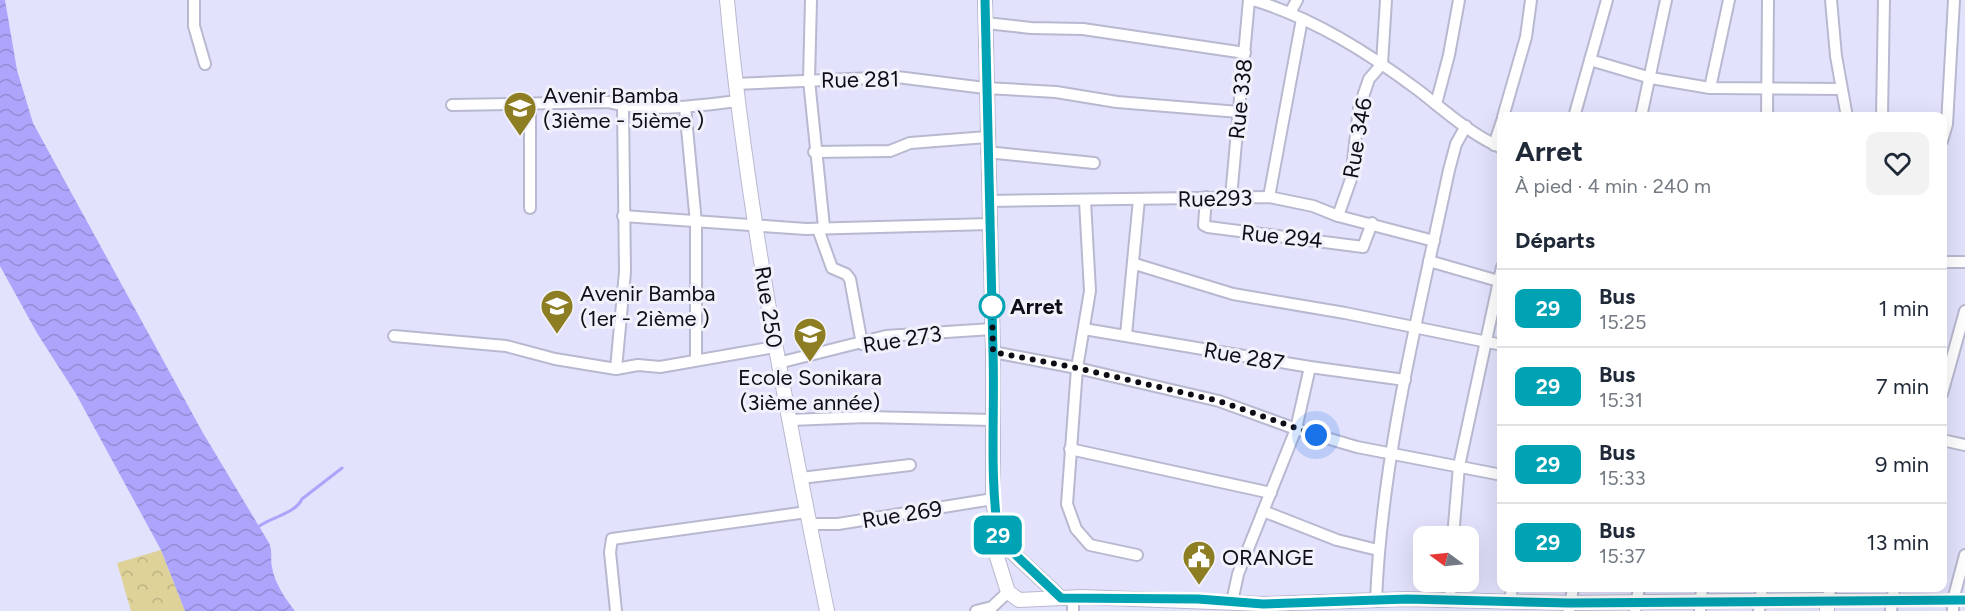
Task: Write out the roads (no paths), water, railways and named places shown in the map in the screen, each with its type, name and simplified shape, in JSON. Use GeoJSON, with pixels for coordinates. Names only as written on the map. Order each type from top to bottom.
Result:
{"type":"FeatureCollection","features":[{"type":"Feature","properties":{"kind":"main road","name":"Rue 250"},"geometry":{"type":"LineString","coordinates":[[727,0],[737,100],[775,347],[827,611]]}},
{"type":"Feature","properties":{"kind":"main road"},"geometry":{"type":"LineString","coordinates":[[985,0],[985,88],[993,352],[993,500],[997,557],[1008,592],[1019,600],[1133,605],[1198,605],[1232,602],[1263,607],[1323,606],[1376,600],[1407,605],[1450,599],[1507,600],[1569,607],[1635,607],[1700,600],[1828,600]]}},
{"type":"Feature","properties":{"kind":"main road"},"geometry":{"type":"LineString","coordinates":[[996,532],[1069,602]]}},
{"type":"Feature","properties":{"kind":"street"},"geometry":{"type":"LineString","coordinates":[[194,0],[194,26],[205,64]]}},
{"type":"Feature","properties":{"kind":"street"},"geometry":{"type":"LineString","coordinates":[[812,0],[809,80],[821,228],[832,268],[846,274],[850,279],[862,344]]}},
{"type":"Feature","properties":{"kind":"street"},"geometry":{"type":"LineString","coordinates":[[1251,0],[1291,11],[1302,19],[1327,30],[1382,64],[1497,146]]}},
{"type":"Feature","properties":{"kind":"street","name":"Rue 338"},"geometry":{"type":"LineString","coordinates":[[1231,197],[1251,0]]}},
{"type":"Feature","properties":{"kind":"street"},"geometry":{"type":"LineString","coordinates":[[1291,11],[1297,0]]}},
{"type":"Feature","properties":{"kind":"street"},"geometry":{"type":"LineString","coordinates":[[1382,64],[1386,0]]}},
{"type":"Feature","properties":{"kind":"street"},"geometry":{"type":"LineString","coordinates":[[1436,104],[1449,55],[1459,0]]}},
{"type":"Feature","properties":{"kind":"street"},"geometry":{"type":"LineString","coordinates":[[1504,112],[1526,37],[1531,0]]}},
{"type":"Feature","properties":{"kind":"street"},"geometry":{"type":"LineString","coordinates":[[1575,112],[1607,0]]}},
{"type":"Feature","properties":{"kind":"street"},"geometry":{"type":"LineString","coordinates":[[1642,112],[1666,0]]}},
{"type":"Feature","properties":{"kind":"street"},"geometry":{"type":"LineString","coordinates":[[1710,88],[1728,0]]}},
{"type":"Feature","properties":{"kind":"street"},"geometry":{"type":"LineString","coordinates":[[1767,112],[1768,0]]}},
{"type":"Feature","properties":{"kind":"street"},"geometry":{"type":"LineString","coordinates":[[1831,0],[1846,112]]}},
{"type":"Feature","properties":{"kind":"street"},"geometry":{"type":"LineString","coordinates":[[1882,112],[1884,0]]}},
{"type":"Feature","properties":{"kind":"street"},"geometry":{"type":"LineString","coordinates":[[1947,124],[1954,0]]}},
{"type":"Feature","properties":{"kind":"street"},"geometry":{"type":"LineString","coordinates":[[1269,197],[1302,19]]}},
{"type":"Feature","properties":{"kind":"street"},"geometry":{"type":"LineString","coordinates":[[986,23],[1031,28],[1083,29],[1245,53]]}},
{"type":"Feature","properties":{"kind":"street"},"geometry":{"type":"LineString","coordinates":[[1590,60],[1651,78],[1710,88],[1767,90],[1841,88]]}},
{"type":"Feature","properties":{"kind":"street","name":"Rue 346"},"geometry":{"type":"LineString","coordinates":[[1338,216],[1351,179],[1359,108],[1369,79],[1382,64]]}},
{"type":"Feature","properties":{"kind":"street","name":"Rue 281"},"geometry":{"type":"LineString","coordinates":[[735,84],[897,77],[985,88],[1056,92],[1117,102],[1239,112]]}},
{"type":"Feature","properties":{"kind":"street"},"geometry":{"type":"LineString","coordinates":[[452,105],[608,102],[623,106],[685,107],[737,100]]}},
{"type":"Feature","properties":{"kind":"street"},"geometry":{"type":"LineString","coordinates":[[530,105],[530,208]]}},
{"type":"Feature","properties":{"kind":"street"},"geometry":{"type":"LineString","coordinates":[[616,369],[625,272],[623,106]]}},
{"type":"Feature","properties":{"kind":"street"},"geometry":{"type":"LineString","coordinates":[[685,107],[696,223],[696,359]]}},
{"type":"Feature","properties":{"kind":"street"},"geometry":{"type":"LineString","coordinates":[[1376,600],[1378,550],[1405,380],[1449,170],[1456,144],[1466,126]]}},
{"type":"Feature","properties":{"kind":"street"},"geometry":{"type":"LineString","coordinates":[[814,152],[890,151],[910,143],[987,137]]}},
{"type":"Feature","properties":{"kind":"street"},"geometry":{"type":"LineString","coordinates":[[987,152],[1094,163]]}},
{"type":"Feature","properties":{"kind":"street","name":"Rue 294"},"geometry":{"type":"LineString","coordinates":[[1206,197],[1204,225],[1208,227],[1362,247],[1371,222]]}},
{"type":"Feature","properties":{"kind":"street","name":"Rue293"},"geometry":{"type":"LineString","coordinates":[[989,201],[1269,197],[1313,206],[1338,216],[1371,222],[1434,241]]}},
{"type":"Feature","properties":{"kind":"street"},"geometry":{"type":"LineString","coordinates":[[1126,335],[1139,199]]}},
{"type":"Feature","properties":{"kind":"street"},"geometry":{"type":"LineString","coordinates":[[1085,201],[1090,291],[1077,368],[1067,504],[1076,529],[1090,545],[1137,555]]}},
{"type":"Feature","properties":{"kind":"street"},"geometry":{"type":"LineString","coordinates":[[623,216],[757,227],[821,228],[990,224]]}},
{"type":"Feature","properties":{"kind":"street"},"geometry":{"type":"LineString","coordinates":[[1429,261],[1497,280]]}},
{"type":"Feature","properties":{"kind":"street"},"geometry":{"type":"LineString","coordinates":[[1947,262],[1965,262]]}},
{"type":"Feature","properties":{"kind":"street"},"geometry":{"type":"LineString","coordinates":[[1134,264],[1233,294],[1345,313],[1497,344]]}},
{"type":"Feature","properties":{"kind":"street"},"geometry":{"type":"LineString","coordinates":[[1454,526],[1459,466],[1484,342],[1497,295]]}},
{"type":"Feature","properties":{"kind":"street"},"geometry":{"type":"LineString","coordinates":[[1947,376],[1965,311]]}},
{"type":"Feature","properties":{"kind":"street","name":"Rue 273"},"geometry":{"type":"LineString","coordinates":[[778,363],[910,333],[992,329]]}},
{"type":"Feature","properties":{"kind":"street","name":"Rue 287"},"geometry":{"type":"LineString","coordinates":[[1084,329],[1310,367],[1405,380]]}},
{"type":"Feature","properties":{"kind":"street"},"geometry":{"type":"LineString","coordinates":[[394,336],[506,346],[555,359],[616,369],[638,365],[660,367],[775,347]]}},
{"type":"Feature","properties":{"kind":"street"},"geometry":{"type":"LineString","coordinates":[[993,352],[1077,368],[1219,401],[1296,429],[1393,455],[1497,474]]}},
{"type":"Feature","properties":{"kind":"street"},"geometry":{"type":"LineString","coordinates":[[1232,602],[1238,574],[1296,429],[1310,367]]}},
{"type":"Feature","properties":{"kind":"street"},"geometry":{"type":"LineString","coordinates":[[789,420],[867,417],[992,420]]}},
{"type":"Feature","properties":{"kind":"street"},"geometry":{"type":"LineString","coordinates":[[1947,441],[1965,446]]}},
{"type":"Feature","properties":{"kind":"street"},"geometry":{"type":"LineString","coordinates":[[1070,449],[1271,493]]}},
{"type":"Feature","properties":{"kind":"street"},"geometry":{"type":"LineString","coordinates":[[801,478],[910,465]]}},
{"type":"Feature","properties":{"kind":"street","name":"Rue 269"},"geometry":{"type":"LineString","coordinates":[[616,611],[610,552],[612,539],[808,518],[838,524],[993,500]]}},
{"type":"Feature","properties":{"kind":"street"},"geometry":{"type":"LineString","coordinates":[[1263,511],[1337,540],[1378,550]]}},
{"type":"Feature","properties":{"kind":"street"},"geometry":{"type":"LineString","coordinates":[[1953,605],[1965,555]]}},
{"type":"Feature","properties":{"kind":"street"},"geometry":{"type":"LineString","coordinates":[[976,611],[993,609],[1008,592]]}},
{"type":"Feature","properties":{"kind":"street"},"geometry":{"type":"LineString","coordinates":[[1450,592],[1450,599]]}},
{"type":"Feature","properties":{"kind":"street"},"geometry":{"type":"LineString","coordinates":[[1569,607],[1572,592]]}},
{"type":"Feature","properties":{"kind":"street"},"geometry":{"type":"LineString","coordinates":[[1635,607],[1638,592]]}},
{"type":"Feature","properties":{"kind":"street"},"geometry":{"type":"LineString","coordinates":[[1891,611],[1893,593]]}},
{"type":"Feature","properties":{"kind":"street"},"geometry":{"type":"LineString","coordinates":[[1828,600],[1893,593],[1953,605],[1965,600]]}},
{"type":"Feature","properties":{"kind":"water"},"geometry":{"type":"Polygon","coordinates":[[[0,0],[5,0],[17,70],[33,123],[203,433],[269,543],[275,579],[295,611],[185,611],[161,550],[76,394],[37,333],[0,266],[0,0]]]}},
{"type":"Feature","properties":{"kind":"waterway"},"geometry":{"type":"LineString","coordinates":[[258,527],[294,508],[342,468]]}},
{"type":"Feature","properties":{"kind":"place","name":"Avenir Bamba (3ième - 5ième )"},"geometry":{"type":"Point","coordinates":[520,137]}},
{"type":"Feature","properties":{"kind":"place","name":"Arret"},"geometry":{"type":"Point","coordinates":[992,306]}},
{"type":"Feature","properties":{"kind":"place","name":"Avenir Bamba (1er - 2ième )"},"geometry":{"type":"Point","coordinates":[557,335]}},
{"type":"Feature","properties":{"kind":"place","name":"Ecole Sonikara (3ième année)"},"geometry":{"type":"Point","coordinates":[810,363]}},
{"type":"Feature","properties":{"kind":"place","name":"ORANGE"},"geometry":{"type":"Point","coordinates":[1199,586]}}]}
